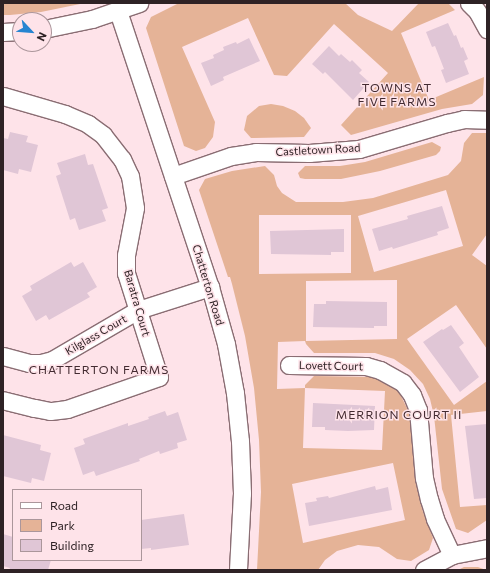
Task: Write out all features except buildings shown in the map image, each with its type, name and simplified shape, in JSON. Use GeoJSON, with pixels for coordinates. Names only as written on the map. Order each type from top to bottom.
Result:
{"type":"FeatureCollection","features":[{"type":"Feature","properties":{"kind":"street"},"geometry":{"type":"LineString","coordinates":[[52,27],[92,19],[139,3]]}},
{"type":"Feature","properties":{"kind":"street"},"geometry":{"type":"LineString","coordinates":[[469,3],[477,11],[487,29]]}},
{"type":"Feature","properties":{"kind":"street","name":"Chatterton Road"},"geometry":{"type":"LineString","coordinates":[[118,11],[210,287],[226,344],[235,393],[242,493],[238,570]]}},
{"type":"Feature","properties":{"kind":"street","name":"Baratra Court"},"geometry":{"type":"LineString","coordinates":[[3,96],[65,114],[88,124],[103,135],[122,159],[130,176],[134,192],[135,208],[126,255],[126,273],[159,377],[67,409],[50,411],[3,400]]}},
{"type":"Feature","properties":{"kind":"street","name":"Castletown Road"},"geometry":{"type":"LineString","coordinates":[[173,176],[231,156],[256,152],[309,153],[359,149],[464,119],[487,120]]}},
{"type":"Feature","properties":{"kind":"street","name":"Kilglass Court"},"geometry":{"type":"LineString","coordinates":[[3,356],[28,363],[41,363],[52,360],[138,310],[210,287]]}},
{"type":"Feature","properties":{"kind":"street","name":"Lovett Court"},"geometry":{"type":"LineString","coordinates":[[289,365],[366,366],[380,370],[403,383],[412,395],[418,410],[424,478],[435,519],[452,555]]}},
{"type":"Feature","properties":{"kind":"street"},"geometry":{"type":"LineString","coordinates":[[424,570],[452,555],[487,548]]}},
{"type":"Feature","properties":{"kind":"green space"},"geometry":{"type":"Polygon","coordinates":[[[3,3],[85,3],[41,12],[12,12],[12,15],[3,15],[3,3]]]}},
{"type":"Feature","properties":{"kind":"green space"},"geometry":{"type":"Polygon","coordinates":[[[179,3],[345,3],[358,15],[392,31],[419,3],[448,3],[455,10],[401,33],[429,100],[484,77],[483,95],[472,104],[442,109],[351,135],[341,125],[388,73],[334,24],[287,76],[274,75],[248,18],[182,47],[215,122],[213,137],[205,148],[196,151],[184,146],[146,28],[151,17],[179,3]]]}},
{"type":"Feature","properties":{"kind":"green space"},"geometry":{"type":"Polygon","coordinates":[[[271,104],[283,106],[295,111],[304,118],[311,128],[304,137],[251,138],[244,130],[247,116],[259,106],[271,104]]]}},
{"type":"Feature","properties":{"kind":"green space"},"geometry":{"type":"Polygon","coordinates":[[[472,133],[487,133],[487,234],[472,255],[487,266],[487,349],[456,305],[407,339],[454,405],[487,381],[487,411],[451,415],[460,507],[487,505],[487,520],[468,533],[456,529],[442,489],[434,416],[430,399],[423,384],[410,370],[394,359],[375,353],[314,353],[305,341],[278,342],[277,389],[305,388],[305,385],[314,376],[376,377],[393,386],[399,392],[409,412],[417,488],[423,512],[433,538],[429,550],[411,561],[397,559],[379,547],[358,545],[337,551],[325,560],[318,570],[257,570],[261,492],[259,440],[254,388],[245,336],[232,284],[230,277],[228,277],[199,190],[205,179],[232,171],[265,166],[274,175],[277,186],[282,193],[296,202],[343,202],[373,198],[448,175],[461,161],[464,143],[472,133]],[[446,190],[358,216],[374,272],[463,246],[446,190]],[[259,215],[259,274],[351,273],[351,215],[259,215]],[[397,280],[306,281],[306,341],[397,339],[397,280]],[[305,388],[303,448],[382,450],[385,391],[305,388]],[[393,463],[292,484],[303,543],[405,520],[393,463]]]}},
{"type":"Feature","properties":{"kind":"green space"},"geometry":{"type":"Polygon","coordinates":[[[432,142],[441,147],[440,151],[436,155],[380,171],[341,179],[305,179],[300,178],[298,173],[305,166],[340,166],[365,162],[432,142]]]}},
{"type":"Feature","properties":{"kind":"green space"},"geometry":{"type":"Polygon","coordinates":[[[464,567],[478,567],[486,570],[458,570],[464,567]]]}},
{"type":"Feature","properties":{"kind":"district","name":"TOWNS AT FIVE FARMS"},"geometry":{"type":"Point","coordinates":[397,95]}},
{"type":"Feature","properties":{"kind":"district","name":"CHATTERTON FARMS"},"geometry":{"type":"Point","coordinates":[99,370]}},
{"type":"Feature","properties":{"kind":"district","name":"MERRION COURT II"},"geometry":{"type":"Point","coordinates":[399,415]}}]}
